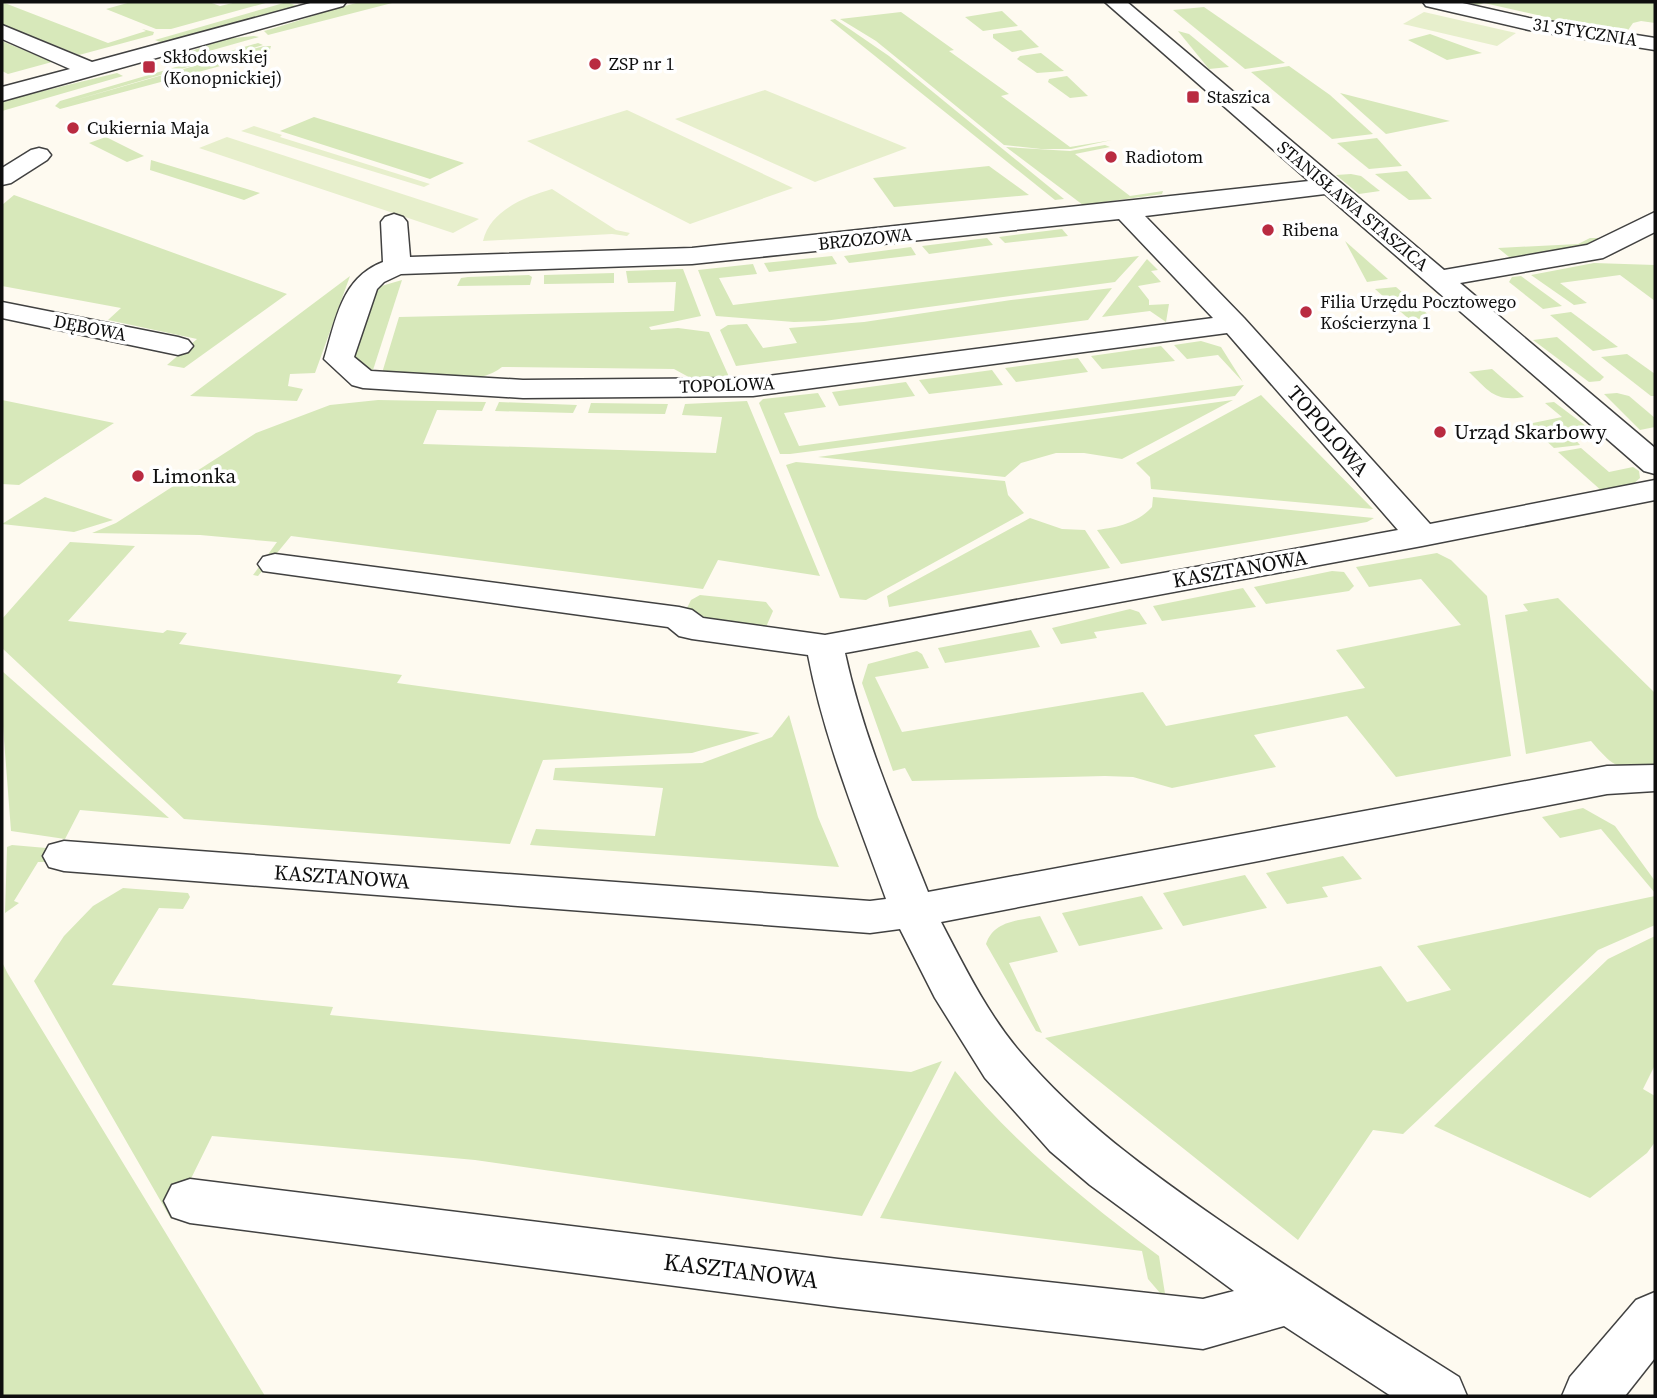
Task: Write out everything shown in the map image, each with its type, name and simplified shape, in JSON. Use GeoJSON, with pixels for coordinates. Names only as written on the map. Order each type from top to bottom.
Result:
{"type":"FeatureCollection","features":[{"type":"Feature","properties":{"kind":"street"},"geometry":{"type":"LineString","coordinates":[[2,94],[336,2]]}},
{"type":"Feature","properties":{"kind":"street","name":"STANISŁAWA STASZICA"},"geometry":{"type":"LineString","coordinates":[[1115,2],[1655,464]]}},
{"type":"Feature","properties":{"kind":"street","name":"31 STYCZNIA"},"geometry":{"type":"LineString","coordinates":[[1433,2],[1556,29],[1655,44]]}},
{"type":"Feature","properties":{"kind":"street"},"geometry":{"type":"LineString","coordinates":[[2,32],[89,69]]}},
{"type":"Feature","properties":{"kind":"street"},"geometry":{"type":"LineString","coordinates":[[2,178],[39,155]]}},
{"type":"Feature","properties":{"kind":"street","name":"BRZOZOWA"},"geometry":{"type":"LineString","coordinates":[[397,266],[692,256],[1125,211],[1331,186]]}},
{"type":"Feature","properties":{"kind":"street","name":"TOPOLOWA"},"geometry":{"type":"LineString","coordinates":[[1125,211],[1234,324],[1422,536]]}},
{"type":"Feature","properties":{"kind":"street"},"geometry":{"type":"LineString","coordinates":[[1438,279],[1594,252],[1634,234],[1655,220]]}},
{"type":"Feature","properties":{"kind":"street"},"geometry":{"type":"LineString","coordinates":[[394,222],[397,266]]}},
{"type":"Feature","properties":{"kind":"street","name":"TOPOLOWA"},"geometry":{"type":"LineString","coordinates":[[397,266],[368,282],[352,318],[339,359],[363,379],[523,389],[753,387],[1234,324]]}},
{"type":"Feature","properties":{"kind":"street","name":"DĘBOWA"},"geometry":{"type":"LineString","coordinates":[[2,310],[178,346]]}},
{"type":"Feature","properties":{"kind":"street","name":"KASZTANOWA"},"geometry":{"type":"LineString","coordinates":[[275,564],[679,618],[692,628],[825,646],[1422,536],[1655,490]]}},
{"type":"Feature","properties":{"kind":"street"},"geometry":{"type":"LineString","coordinates":[[825,646],[833,685],[860,771],[914,911],[975,1027],[1002,1065],[1060,1128],[1129,1186],[1290,1300],[1439,1396]]}},
{"type":"Feature","properties":{"kind":"street","name":"KASZTANOWA"},"geometry":{"type":"LineString","coordinates":[[64,856],[870,917],[914,911],[1606,780],[1655,778]]}},
{"type":"Feature","properties":{"kind":"street","name":"KASZTANOWA"},"geometry":{"type":"LineString","coordinates":[[190,1201],[838,1283],[1202,1324],[1290,1300]]}},
{"type":"Feature","properties":{"kind":"street"},"geometry":{"type":"LineString","coordinates":[[1590,1396],[1655,1317]]}},
{"type":"Feature","properties":{"kind":"green space"},"geometry":{"type":"Polygon","coordinates":[[[2,2],[108,43],[146,31],[142,29],[154,32],[153,35],[79,55],[2,24],[2,2]]]}},
{"type":"Feature","properties":{"kind":"green space"},"geometry":{"type":"Polygon","coordinates":[[[131,2],[209,2],[220,6],[237,2],[269,2],[171,29],[156,29],[106,9],[131,2]]]}},
{"type":"Feature","properties":{"kind":"green space"},"geometry":{"type":"Polygon","coordinates":[[[287,2],[297,6],[163,43],[155,40],[287,2]]]}},
{"type":"Feature","properties":{"kind":"green space"},"geometry":{"type":"Polygon","coordinates":[[[360,2],[396,2],[268,35],[264,31],[336,9],[360,2]]]}},
{"type":"Feature","properties":{"kind":"green space"},"geometry":{"type":"Polygon","coordinates":[[[1462,2],[1655,2],[1655,23],[1633,23],[1626,33],[1544,19],[1546,17],[1484,3],[1478,5],[1462,2]]]}},
{"type":"Feature","properties":{"kind":"green space"},"geometry":{"type":"Polygon","coordinates":[[[1204,7],[1285,63],[1245,69],[1173,10],[1204,7]]]}},
{"type":"Feature","properties":{"kind":"green space"},"geometry":{"type":"Polygon","coordinates":[[[1002,11],[1018,26],[983,31],[965,17],[1002,11]]]}},
{"type":"Feature","properties":{"kind":"green space"},"geometry":{"type":"Polygon","coordinates":[[[901,12],[954,50],[949,51],[1009,94],[1001,96],[1070,147],[1112,140],[1071,149],[1004,145],[876,41],[840,19],[901,12]]]}},
{"type":"Feature","properties":{"kind":"green space"},"geometry":{"type":"Polygon","coordinates":[[[1424,12],[1516,33],[1497,46],[1403,24],[1424,12]]]}},
{"type":"Feature","properties":{"kind":"green space"},"geometry":{"type":"Polygon","coordinates":[[[835,19],[889,56],[1064,199],[1055,200],[830,20],[835,19]]]}},
{"type":"Feature","properties":{"kind":"green space"},"geometry":{"type":"Polygon","coordinates":[[[1021,30],[1039,47],[1012,52],[993,38],[993,34],[1021,30]]]}},
{"type":"Feature","properties":{"kind":"green space"},"geometry":{"type":"Polygon","coordinates":[[[1178,31],[1189,34],[1229,67],[1209,69],[1178,31]]]}},
{"type":"Feature","properties":{"kind":"green space"},"geometry":{"type":"Polygon","coordinates":[[[1430,34],[1482,53],[1447,60],[1408,40],[1430,34]]]}},
{"type":"Feature","properties":{"kind":"green space"},"geometry":{"type":"Polygon","coordinates":[[[259,37],[181,59],[175,57],[224,39],[259,37]]]}},
{"type":"Feature","properties":{"kind":"green space"},"geometry":{"type":"Polygon","coordinates":[[[2,41],[52,62],[8,74],[2,71],[2,41]]]}},
{"type":"Feature","properties":{"kind":"green space"},"geometry":{"type":"Polygon","coordinates":[[[258,43],[263,45],[65,103],[264,46],[271,46],[269,53],[60,109],[55,106],[60,101],[258,43]]]}},
{"type":"Feature","properties":{"kind":"green space"},"geometry":{"type":"Polygon","coordinates":[[[1041,53],[1064,71],[1037,73],[1017,59],[1020,56],[1041,53]]]}},
{"type":"Feature","properties":{"kind":"green space"},"geometry":{"type":"Polygon","coordinates":[[[1289,66],[1330,95],[1373,134],[1332,139],[1251,72],[1289,66]]]}},
{"type":"Feature","properties":{"kind":"green space"},"geometry":{"type":"Polygon","coordinates":[[[117,73],[123,76],[2,111],[2,101],[117,73]]]}},
{"type":"Feature","properties":{"kind":"green space"},"geometry":{"type":"Polygon","coordinates":[[[1067,76],[1088,96],[1070,98],[1048,82],[1049,79],[1067,76]]]}},
{"type":"Feature","properties":{"kind":"green space"},"geometry":{"type":"Polygon","coordinates":[[[765,90],[907,148],[815,182],[675,119],[765,90]]]}},
{"type":"Feature","properties":{"kind":"green space"},"geometry":{"type":"Polygon","coordinates":[[[1340,93],[1450,121],[1386,134],[1340,93]]]}},
{"type":"Feature","properties":{"kind":"green space"},"geometry":{"type":"Polygon","coordinates":[[[627,110],[793,188],[690,224],[527,141],[627,110]]]}},
{"type":"Feature","properties":{"kind":"green space"},"geometry":{"type":"Polygon","coordinates":[[[314,117],[464,163],[430,179],[280,131],[314,117]]]}},
{"type":"Feature","properties":{"kind":"green space"},"geometry":{"type":"Polygon","coordinates":[[[254,126],[282,135],[280,137],[430,184],[424,187],[241,131],[254,126]]]}},
{"type":"Feature","properties":{"kind":"green space"},"geometry":{"type":"Polygon","coordinates":[[[106,137],[144,156],[127,162],[89,143],[106,137]]]}},
{"type":"Feature","properties":{"kind":"green space"},"geometry":{"type":"Polygon","coordinates":[[[227,137],[479,219],[453,233],[199,148],[227,137]]]}},
{"type":"Feature","properties":{"kind":"green space"},"geometry":{"type":"Polygon","coordinates":[[[1377,138],[1402,166],[1369,169],[1337,143],[1377,138]]]}},
{"type":"Feature","properties":{"kind":"green space"},"geometry":{"type":"Polygon","coordinates":[[[1105,145],[1110,147],[1075,154],[1130,196],[1163,191],[1162,194],[1083,205],[1006,147],[1070,151],[1105,145]]]}},
{"type":"Feature","properties":{"kind":"green space"},"geometry":{"type":"Polygon","coordinates":[[[151,160],[260,193],[244,200],[150,170],[151,160]]]}},
{"type":"Feature","properties":{"kind":"green space"},"geometry":{"type":"Polygon","coordinates":[[[989,166],[1029,195],[894,207],[873,178],[989,166]]]}},
{"type":"Feature","properties":{"kind":"green space"},"geometry":{"type":"Polygon","coordinates":[[[1407,171],[1432,199],[1409,200],[1375,174],[1407,171]]]}},
{"type":"Feature","properties":{"kind":"green space"},"geometry":{"type":"Polygon","coordinates":[[[1336,175],[1361,176],[1380,191],[1359,194],[1336,175]]]}},
{"type":"Feature","properties":{"kind":"green space"},"geometry":{"type":"Polygon","coordinates":[[[552,189],[616,230],[630,233],[627,236],[612,234],[483,241],[493,221],[510,206],[552,189]]]}},
{"type":"Feature","properties":{"kind":"green space"},"geometry":{"type":"Polygon","coordinates":[[[14,195],[287,294],[184,368],[167,365],[197,339],[108,320],[121,308],[2,286],[2,205],[14,195]]]}},
{"type":"Feature","properties":{"kind":"green space"},"geometry":{"type":"Polygon","coordinates":[[[1062,229],[1068,236],[1005,243],[999,237],[1062,229]]]}},
{"type":"Feature","properties":{"kind":"green space"},"geometry":{"type":"Polygon","coordinates":[[[987,238],[993,245],[929,254],[922,246],[987,238]]]}},
{"type":"Feature","properties":{"kind":"green space"},"geometry":{"type":"Polygon","coordinates":[[[1590,238],[1612,238],[1598,244],[1514,261],[1498,248],[1578,244],[1590,238]]]}},
{"type":"Feature","properties":{"kind":"green space"},"geometry":{"type":"Polygon","coordinates":[[[1345,241],[1388,279],[1367,282],[1345,241]]]}},
{"type":"Feature","properties":{"kind":"green space"},"geometry":{"type":"Polygon","coordinates":[[[911,247],[916,255],[849,263],[844,256],[911,247]]]}},
{"type":"Feature","properties":{"kind":"green space"},"geometry":{"type":"Polygon","coordinates":[[[832,256],[837,264],[769,272],[764,263],[832,256]]]}},
{"type":"Feature","properties":{"kind":"green space"},"geometry":{"type":"Polygon","coordinates":[[[1139,256],[1115,282],[824,321],[794,322],[716,316],[698,270],[753,264],[757,274],[719,278],[733,305],[1139,256]]]}},
{"type":"Feature","properties":{"kind":"green space"},"geometry":{"type":"Polygon","coordinates":[[[1147,259],[1158,270],[1151,271],[1161,282],[1138,286],[1149,300],[1149,305],[1169,304],[1166,322],[1150,311],[1102,317],[1147,259]]]}},
{"type":"Feature","properties":{"kind":"green space"},"geometry":{"type":"Polygon","coordinates":[[[1594,263],[1655,265],[1655,301],[1620,275],[1560,283],[1587,303],[1574,305],[1531,275],[1594,263]]]}},
{"type":"Feature","properties":{"kind":"green space"},"geometry":{"type":"Polygon","coordinates":[[[683,269],[701,316],[649,327],[651,330],[678,328],[709,332],[730,379],[696,381],[674,369],[502,367],[491,374],[461,379],[382,373],[399,317],[674,311],[676,282],[628,283],[626,271],[683,269]]]}},
{"type":"Feature","properties":{"kind":"green space"},"geometry":{"type":"Polygon","coordinates":[[[614,273],[614,283],[544,284],[544,275],[614,273]]]}},
{"type":"Feature","properties":{"kind":"green space"},"geometry":{"type":"Polygon","coordinates":[[[350,276],[315,373],[290,374],[288,386],[303,389],[297,401],[190,396],[350,276]]]}},
{"type":"Feature","properties":{"kind":"green space"},"geometry":{"type":"Polygon","coordinates":[[[1521,276],[1562,306],[1543,309],[1509,282],[1512,277],[1521,276]]]}},
{"type":"Feature","properties":{"kind":"green space"},"geometry":{"type":"Polygon","coordinates":[[[532,277],[530,285],[457,286],[461,278],[532,277]]]}},
{"type":"Feature","properties":{"kind":"green space"},"geometry":{"type":"Polygon","coordinates":[[[402,280],[373,370],[359,364],[349,354],[371,289],[402,280]]]}},
{"type":"Feature","properties":{"kind":"green space"},"geometry":{"type":"Polygon","coordinates":[[[1396,287],[1431,317],[1410,320],[1375,289],[1396,287]]]}},
{"type":"Feature","properties":{"kind":"green space"},"geometry":{"type":"Polygon","coordinates":[[[1112,288],[1088,320],[736,366],[720,330],[728,325],[747,324],[763,348],[797,343],[789,328],[864,322],[1112,288]]]}},
{"type":"Feature","properties":{"kind":"green space"},"geometry":{"type":"Polygon","coordinates":[[[1571,312],[1618,347],[1593,351],[1550,315],[1571,312]]]}},
{"type":"Feature","properties":{"kind":"green space"},"geometry":{"type":"Polygon","coordinates":[[[1557,337],[1604,377],[1600,381],[1589,382],[1533,340],[1557,337]]]}},
{"type":"Feature","properties":{"kind":"green space"},"geometry":{"type":"Polygon","coordinates":[[[1201,341],[1221,347],[1243,382],[1218,355],[1187,359],[1174,345],[1201,341]]]}},
{"type":"Feature","properties":{"kind":"green space"},"geometry":{"type":"Polygon","coordinates":[[[1161,346],[1175,361],[1102,369],[1091,356],[1161,346]]]}},
{"type":"Feature","properties":{"kind":"green space"},"geometry":{"type":"Polygon","coordinates":[[[1627,354],[1655,374],[1655,396],[1651,396],[1601,357],[1627,354]]]}},
{"type":"Feature","properties":{"kind":"green space"},"geometry":{"type":"Polygon","coordinates":[[[1078,358],[1088,372],[1016,382],[1005,368],[1078,358]]]}},
{"type":"Feature","properties":{"kind":"green space"},"geometry":{"type":"Polygon","coordinates":[[[1492,369],[1524,397],[1506,398],[1493,394],[1469,372],[1492,369]]]}},
{"type":"Feature","properties":{"kind":"green space"},"geometry":{"type":"Polygon","coordinates":[[[992,370],[1003,385],[929,394],[919,380],[992,370]]]}},
{"type":"Feature","properties":{"kind":"green space"},"geometry":{"type":"Polygon","coordinates":[[[906,382],[915,396],[839,406],[832,392],[906,382]]]}},
{"type":"Feature","properties":{"kind":"green space"},"geometry":{"type":"Polygon","coordinates":[[[1244,385],[1235,396],[790,454],[780,454],[759,403],[763,399],[818,393],[826,407],[784,413],[799,446],[1244,385]]]}},
{"type":"Feature","properties":{"kind":"green space"},"geometry":{"type":"Polygon","coordinates":[[[1604,394],[1629,396],[1655,418],[1655,427],[1640,430],[1604,394]]]}},
{"type":"Feature","properties":{"kind":"green space"},"geometry":{"type":"Polygon","coordinates":[[[1261,395],[1373,509],[1151,489],[1150,477],[1136,463],[1261,395]]]}},
{"type":"Feature","properties":{"kind":"green space"},"geometry":{"type":"Polygon","coordinates":[[[2,400],[114,423],[19,485],[2,484],[2,400]]]}},
{"type":"Feature","properties":{"kind":"green space"},"geometry":{"type":"Polygon","coordinates":[[[378,400],[486,402],[482,411],[437,410],[423,444],[716,453],[722,417],[682,415],[685,404],[747,401],[820,576],[718,560],[703,589],[291,536],[258,576],[253,575],[277,542],[200,535],[92,533],[116,523],[256,433],[330,405],[378,400]]]}},
{"type":"Feature","properties":{"kind":"green space"},"geometry":{"type":"Polygon","coordinates":[[[1233,400],[1122,459],[1084,453],[1056,453],[1021,463],[1005,477],[818,457],[1233,400]]]}},
{"type":"Feature","properties":{"kind":"green space"},"geometry":{"type":"Polygon","coordinates":[[[499,402],[577,405],[573,413],[495,411],[499,402]]]}},
{"type":"Feature","properties":{"kind":"green space"},"geometry":{"type":"Polygon","coordinates":[[[1554,402],[1594,432],[1573,437],[1580,445],[1554,448],[1528,424],[1562,417],[1545,403],[1554,402]]]}},
{"type":"Feature","properties":{"kind":"green space"},"geometry":{"type":"Polygon","coordinates":[[[591,403],[668,404],[665,414],[588,413],[591,403]]]}},
{"type":"Feature","properties":{"kind":"green space"},"geometry":{"type":"Polygon","coordinates":[[[1581,448],[1609,472],[1633,467],[1639,471],[1640,478],[1630,487],[1603,492],[1558,452],[1581,448]]]}},
{"type":"Feature","properties":{"kind":"green space"},"geometry":{"type":"Polygon","coordinates":[[[796,462],[1005,481],[1008,495],[1024,513],[866,600],[840,598],[786,465],[796,462]]]}},
{"type":"Feature","properties":{"kind":"green space"},"geometry":{"type":"Polygon","coordinates":[[[45,497],[113,520],[74,532],[2,524],[45,497]]]}},
{"type":"Feature","properties":{"kind":"green space"},"geometry":{"type":"Polygon","coordinates":[[[1153,497],[1374,518],[1367,522],[1121,564],[1097,530],[1134,521],[1152,507],[1153,497]]]}},
{"type":"Feature","properties":{"kind":"green space"},"geometry":{"type":"Polygon","coordinates":[[[1030,518],[1062,529],[1085,530],[1110,568],[889,607],[887,596],[1030,518]]]}},
{"type":"Feature","properties":{"kind":"green space"},"geometry":{"type":"Polygon","coordinates":[[[70,542],[135,546],[68,621],[163,633],[167,630],[187,633],[179,644],[402,675],[397,683],[760,733],[692,753],[543,760],[510,844],[184,819],[2,648],[2,619],[70,542]]]}},
{"type":"Feature","properties":{"kind":"green space"},"geometry":{"type":"Polygon","coordinates":[[[1437,553],[1451,560],[1487,596],[1511,756],[1396,777],[1347,716],[1254,735],[1276,767],[1172,788],[1133,777],[1105,776],[912,781],[905,768],[893,771],[862,683],[868,664],[917,651],[922,654],[929,668],[875,677],[902,732],[1143,692],[1166,726],[1365,688],[1336,650],[1461,625],[1421,579],[1369,587],[1356,567],[1437,553]]]}},
{"type":"Feature","properties":{"kind":"green space"},"geometry":{"type":"Polygon","coordinates":[[[1332,571],[1344,572],[1354,586],[1349,591],[1266,604],[1254,587],[1332,571]]]}},
{"type":"Feature","properties":{"kind":"green space"},"geometry":{"type":"Polygon","coordinates":[[[1243,588],[1256,607],[1162,621],[1153,606],[1243,588]]]}},
{"type":"Feature","properties":{"kind":"green space"},"geometry":{"type":"Polygon","coordinates":[[[700,595],[766,602],[773,611],[766,627],[699,619],[686,610],[691,600],[700,595]]]}},
{"type":"Feature","properties":{"kind":"green space"},"geometry":{"type":"Polygon","coordinates":[[[1558,598],[1655,693],[1655,768],[1618,766],[1591,741],[1526,754],[1505,615],[1528,611],[1523,604],[1558,598]]]}},
{"type":"Feature","properties":{"kind":"green space"},"geometry":{"type":"Polygon","coordinates":[[[1130,609],[1139,612],[1147,624],[1094,632],[1097,638],[1061,644],[1052,628],[1130,609]]]}},
{"type":"Feature","properties":{"kind":"green space"},"geometry":{"type":"Polygon","coordinates":[[[1031,630],[1040,647],[945,663],[938,648],[1031,630]]]}},
{"type":"Feature","properties":{"kind":"green space"},"geometry":{"type":"Polygon","coordinates":[[[2,671],[169,818],[80,810],[65,839],[11,831],[2,713],[2,671]]]}},
{"type":"Feature","properties":{"kind":"green space"},"geometry":{"type":"Polygon","coordinates":[[[789,715],[818,817],[839,867],[530,845],[536,829],[655,836],[663,788],[553,780],[555,768],[702,763],[772,737],[789,715]]]}},
{"type":"Feature","properties":{"kind":"green space"},"geometry":{"type":"Polygon","coordinates":[[[1583,808],[1615,826],[1655,881],[1655,893],[1601,829],[1560,838],[1542,817],[1583,808]]]}},
{"type":"Feature","properties":{"kind":"green space"},"geometry":{"type":"Polygon","coordinates":[[[12,845],[58,849],[50,862],[38,862],[14,901],[19,903],[5,913],[7,847],[12,845]]]}},
{"type":"Feature","properties":{"kind":"green space"},"geometry":{"type":"Polygon","coordinates":[[[1343,856],[1362,879],[1322,887],[1328,897],[1287,904],[1266,873],[1343,856]]]}},
{"type":"Feature","properties":{"kind":"green space"},"geometry":{"type":"Polygon","coordinates":[[[1245,875],[1267,908],[1183,926],[1163,893],[1245,875]]]}},
{"type":"Feature","properties":{"kind":"green space"},"geometry":{"type":"Polygon","coordinates":[[[123,888],[188,893],[190,897],[183,909],[159,908],[112,985],[333,1007],[330,1015],[911,1072],[942,1061],[862,1216],[475,1160],[212,1136],[171,1219],[34,981],[64,936],[93,906],[123,888]]]}},
{"type":"Feature","properties":{"kind":"green space"},"geometry":{"type":"Polygon","coordinates":[[[1142,896],[1163,929],[1079,946],[1062,913],[1142,896]]]}},
{"type":"Feature","properties":{"kind":"green space"},"geometry":{"type":"Polygon","coordinates":[[[1655,896],[1655,925],[1598,950],[1403,1134],[1373,1130],[1298,1240],[1045,1038],[1381,966],[1407,1002],[1451,990],[1417,946],[1655,896]]]}},
{"type":"Feature","properties":{"kind":"green space"},"geometry":{"type":"Polygon","coordinates":[[[1040,916],[1058,952],[1009,963],[1042,1033],[1036,1031],[986,944],[1001,926],[1040,916]]]}},
{"type":"Feature","properties":{"kind":"green space"},"geometry":{"type":"Polygon","coordinates":[[[1655,936],[1655,1065],[1643,1089],[1655,1096],[1655,1142],[1647,1153],[1590,1198],[1434,1126],[1608,959],[1655,936]]]}},
{"type":"Feature","properties":{"kind":"green space"},"geometry":{"type":"Polygon","coordinates":[[[2,962],[8,974],[265,1396],[2,1396],[2,962]]]}},
{"type":"Feature","properties":{"kind":"green space"},"geometry":{"type":"Polygon","coordinates":[[[955,1071],[1001,1123],[1051,1170],[1159,1256],[1166,1300],[1148,1279],[1142,1251],[880,1218],[955,1071]]]}},
{"type":"Feature","properties":{"kind":"place","name":"ZSP nr 1"},"geometry":{"type":"Point","coordinates":[595,64]}},
{"type":"Feature","properties":{"kind":"place","name":"Skłodowskiej (Konopnickiej)"},"geometry":{"type":"Point","coordinates":[149,67]}},
{"type":"Feature","properties":{"kind":"place","name":"Staszica"},"geometry":{"type":"Point","coordinates":[1193,97]}},
{"type":"Feature","properties":{"kind":"place","name":"Cukiernia Maja"},"geometry":{"type":"Point","coordinates":[73,128]}},
{"type":"Feature","properties":{"kind":"place","name":"Radiotom"},"geometry":{"type":"Point","coordinates":[1111,157]}},
{"type":"Feature","properties":{"kind":"place","name":"Ribena"},"geometry":{"type":"Point","coordinates":[1268,230]}},
{"type":"Feature","properties":{"kind":"place","name":"Filia Urzędu Pocztowego Kościerzyna 1"},"geometry":{"type":"Point","coordinates":[1306,312]}},
{"type":"Feature","properties":{"kind":"place","name":"Urząd Skarbowy"},"geometry":{"type":"Point","coordinates":[1440,432]}},
{"type":"Feature","properties":{"kind":"place","name":"Limonka"},"geometry":{"type":"Point","coordinates":[138,476]}}]}
